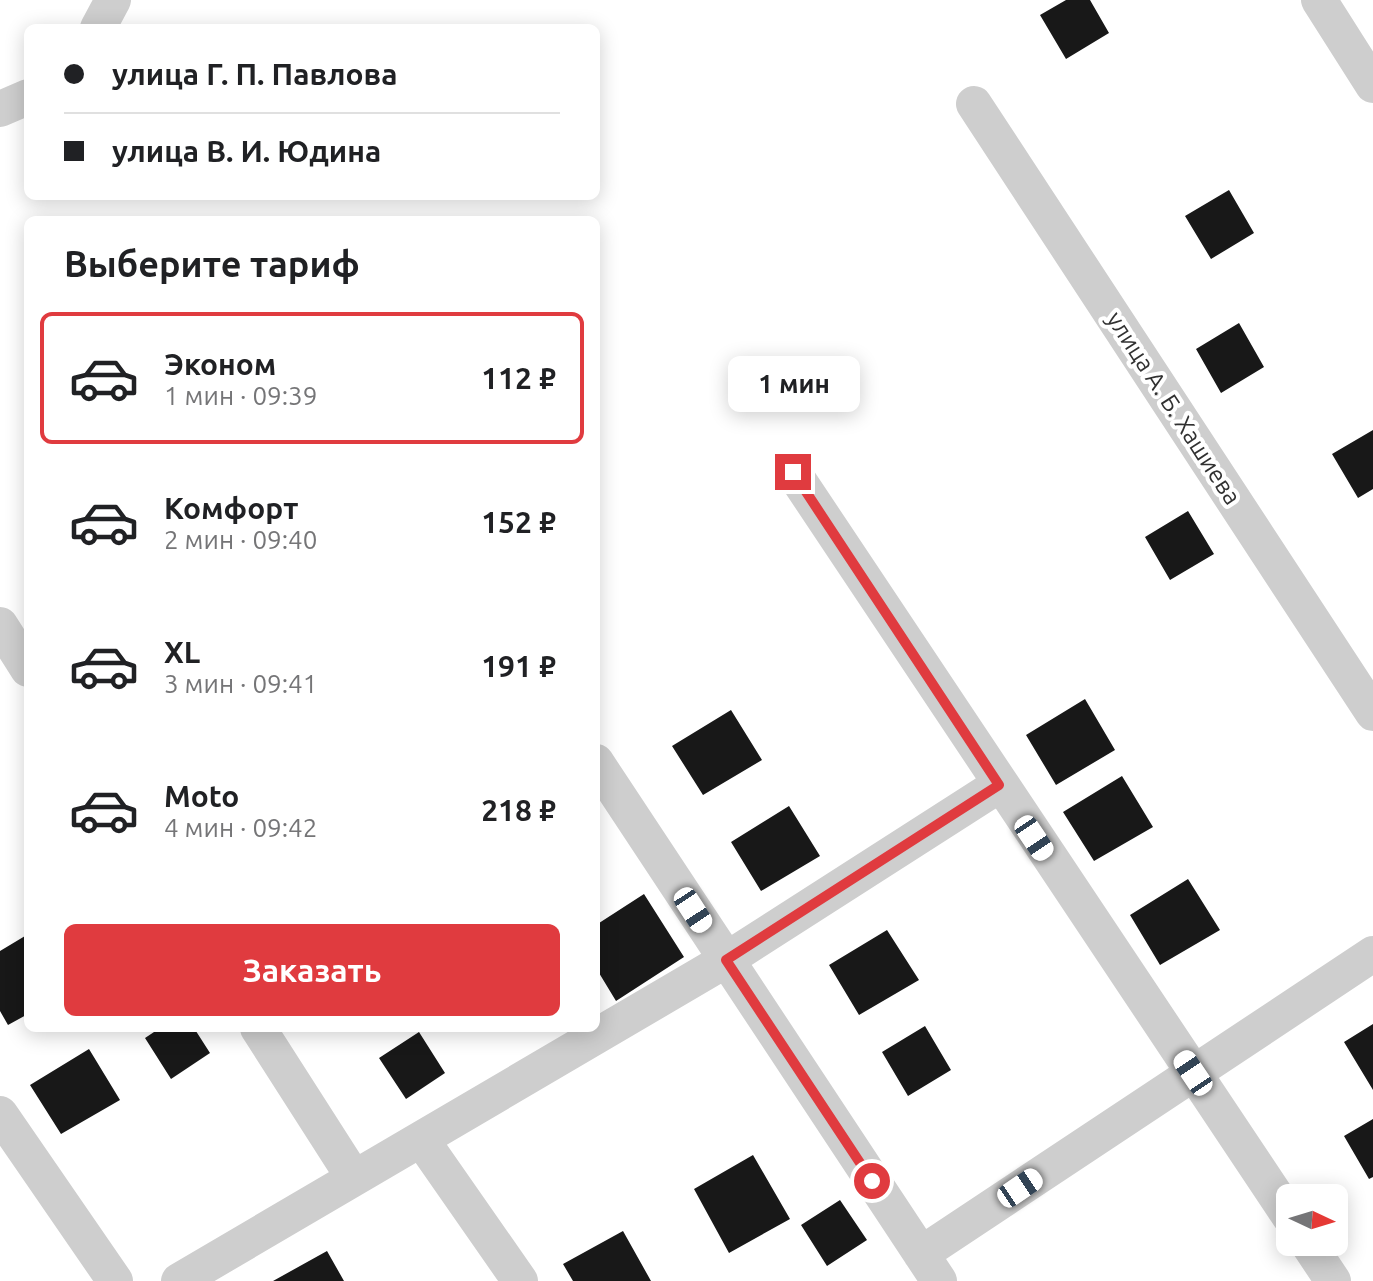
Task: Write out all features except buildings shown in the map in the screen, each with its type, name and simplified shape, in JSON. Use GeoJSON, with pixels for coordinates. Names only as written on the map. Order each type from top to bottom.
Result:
{"type":"FeatureCollection","features":[{"type":"Feature","properties":{"kind":"street"},"geometry":{"type":"LineString","coordinates":[[100,24],[113,0]]}},
{"type":"Feature","properties":{"kind":"street"},"geometry":{"type":"LineString","coordinates":[[1319,0],[1373,85]]}},
{"type":"Feature","properties":{"kind":"street"},"geometry":{"type":"LineString","coordinates":[[0,109],[24,99]]}},
{"type":"Feature","properties":{"kind":"street","name":"улица А. Б. Хашиева"},"geometry":{"type":"LineString","coordinates":[[974,104],[1373,713]]}},
{"type":"Feature","properties":{"kind":"street"},"geometry":{"type":"LineString","coordinates":[[793,472],[1276,1196]]}},
{"type":"Feature","properties":{"kind":"street"},"geometry":{"type":"LineString","coordinates":[[0,625],[24,663]]}},
{"type":"Feature","properties":{"kind":"street"},"geometry":{"type":"LineString","coordinates":[[600,768],[930,1268],[1193,1073],[1373,954]]}},
{"type":"Feature","properties":{"kind":"street"},"geometry":{"type":"LineString","coordinates":[[179,1281],[726,960],[999,785]]}},
{"type":"Feature","properties":{"kind":"street"},"geometry":{"type":"LineString","coordinates":[[261,1032],[354,1178]]}},
{"type":"Feature","properties":{"kind":"street"},"geometry":{"type":"LineString","coordinates":[[0,1114],[115,1281]]}},
{"type":"Feature","properties":{"kind":"street"},"geometry":{"type":"LineString","coordinates":[[421,1139],[520,1281]]}},
{"type":"Feature","properties":{"kind":"street"},"geometry":{"type":"LineString","coordinates":[[1316,1256],[1333,1281]]}},
{"type":"Feature","properties":{"kind":"route"},"geometry":{"type":"LineString","coordinates":[[793,472],[999,785],[726,960],[872,1181]]}}]}
